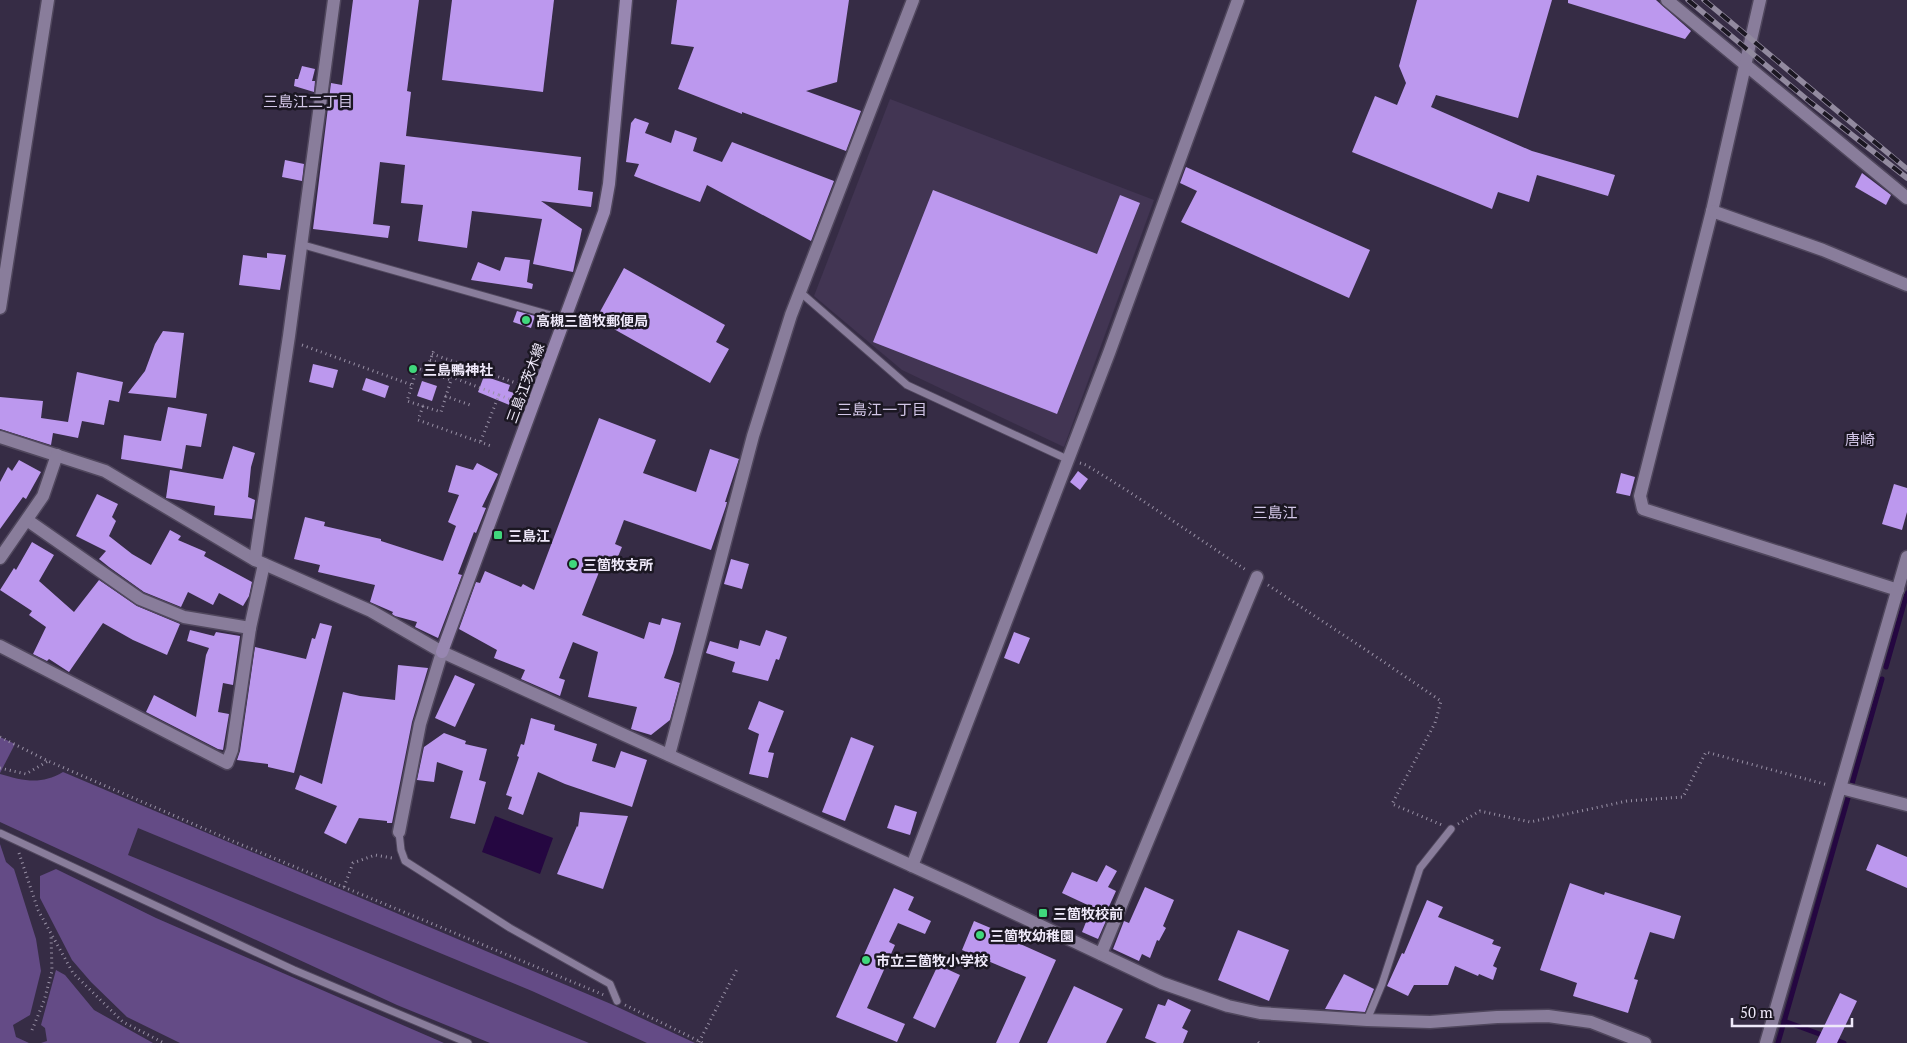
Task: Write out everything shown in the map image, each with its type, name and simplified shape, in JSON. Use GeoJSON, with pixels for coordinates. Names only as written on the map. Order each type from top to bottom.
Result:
{"type":"FeatureCollection","features":[{"type":"Feature","properties":{"kind":"main road","name":"三島江茨木線"},"geometry":{"type":"LineString","coordinates":[[442,652],[604,212],[610,184],[626,0]]}},
{"type":"Feature","properties":{"kind":"street"},"geometry":{"type":"LineString","coordinates":[[0,308],[48,0]]}},
{"type":"Feature","properties":{"kind":"street"},"geometry":{"type":"LineString","coordinates":[[0,646],[227,763],[232,750],[260,562],[300,244],[334,0]]}},
{"type":"Feature","properties":{"kind":"street"},"geometry":{"type":"LineString","coordinates":[[669,755],[753,436],[800,292],[913,0]]}},
{"type":"Feature","properties":{"kind":"street"},"geometry":{"type":"LineString","coordinates":[[912,866],[1067,458],[1109,353],[1238,0]]}},
{"type":"Feature","properties":{"kind":"street"},"geometry":{"type":"LineString","coordinates":[[1668,0],[1907,198]]}},
{"type":"Feature","properties":{"kind":"street"},"geometry":{"type":"LineString","coordinates":[[1760,0],[1712,211],[1640,496],[1643,509],[1898,590]]}},
{"type":"Feature","properties":{"kind":"street"},"geometry":{"type":"LineString","coordinates":[[1712,211],[1823,250],[1907,285]]}},
{"type":"Feature","properties":{"kind":"street"},"geometry":{"type":"LineString","coordinates":[[0,437],[105,470],[260,562],[371,611],[442,652],[1162,982],[1228,1006],[1260,1013],[1430,1022],[1497,1017],[1548,1016],[1591,1022],[1645,1043]]}},
{"type":"Feature","properties":{"kind":"street"},"geometry":{"type":"LineString","coordinates":[[0,558],[43,496],[57,455]]}},
{"type":"Feature","properties":{"kind":"street"},"geometry":{"type":"LineString","coordinates":[[27,520],[140,599],[184,617],[250,628]]}},
{"type":"Feature","properties":{"kind":"street"},"geometry":{"type":"LineString","coordinates":[[1766,1043],[1907,557]]}},
{"type":"Feature","properties":{"kind":"street"},"geometry":{"type":"LineString","coordinates":[[1101,954],[1257,577]]}},
{"type":"Feature","properties":{"kind":"street"},"geometry":{"type":"LineString","coordinates":[[399,832],[420,724],[442,652]]}},
{"type":"Feature","properties":{"kind":"street"},"geometry":{"type":"LineString","coordinates":[[1841,788],[1907,806]]}},
{"type":"Feature","properties":{"kind":"lane"},"geometry":{"type":"LineString","coordinates":[[300,244],[565,319]]}},
{"type":"Feature","properties":{"kind":"lane"},"geometry":{"type":"LineString","coordinates":[[800,292],[907,385],[1067,458]]}},
{"type":"Feature","properties":{"kind":"lane"},"geometry":{"type":"LineString","coordinates":[[1367,1020],[1382,984],[1420,868],[1451,829]]}},
{"type":"Feature","properties":{"kind":"lane"},"geometry":{"type":"LineString","coordinates":[[399,832],[401,850],[405,861],[510,928],[610,984],[617,1001]]}},
{"type":"Feature","properties":{"kind":"lane"},"geometry":{"type":"LineString","coordinates":[[0,833],[294,970],[468,1043]]}},
{"type":"Feature","properties":{"kind":"path"},"geometry":{"type":"LineString","coordinates":[[289,336],[300,344],[412,385]]}},
{"type":"Feature","properties":{"kind":"path"},"geometry":{"type":"LineString","coordinates":[[426,371],[434,350]]}},
{"type":"Feature","properties":{"kind":"path"},"geometry":{"type":"LineString","coordinates":[[432,354],[519,384],[541,385]]}},
{"type":"Feature","properties":{"kind":"path"},"geometry":{"type":"LineString","coordinates":[[430,360],[468,374]]}},
{"type":"Feature","properties":{"kind":"path"},"geometry":{"type":"LineString","coordinates":[[418,368],[426,371],[451,380],[441,412],[407,400],[418,368]]}},
{"type":"Feature","properties":{"kind":"path"},"geometry":{"type":"LineString","coordinates":[[446,378],[449,376],[509,398]]}},
{"type":"Feature","properties":{"kind":"path"},"geometry":{"type":"LineString","coordinates":[[480,442],[499,395]]}},
{"type":"Feature","properties":{"kind":"path"},"geometry":{"type":"LineString","coordinates":[[445,396],[474,406]]}},
{"type":"Feature","properties":{"kind":"path"},"geometry":{"type":"LineString","coordinates":[[423,406],[418,420],[491,446]]}},
{"type":"Feature","properties":{"kind":"path"},"geometry":{"type":"LineString","coordinates":[[1067,458],[1086,465],[1135,494],[1157,511],[1441,701],[1435,723],[1392,804],[1451,829],[1480,811],[1530,822],[1627,801],[1683,797],[1706,752],[1841,788]]}},
{"type":"Feature","properties":{"kind":"path"},"geometry":{"type":"LineString","coordinates":[[0,737],[48,761],[617,1001],[701,1042],[737,970]]}},
{"type":"Feature","properties":{"kind":"path"},"geometry":{"type":"LineString","coordinates":[[0,768],[26,774],[48,761]]}},
{"type":"Feature","properties":{"kind":"path"},"geometry":{"type":"LineString","coordinates":[[15,840],[38,910],[73,973],[122,1022],[164,1043]]}},
{"type":"Feature","properties":{"kind":"path"},"geometry":{"type":"LineString","coordinates":[[344,887],[353,863],[375,855],[405,861]]}},
{"type":"Feature","properties":{"kind":"path"},"geometry":{"type":"LineString","coordinates":[[32,1030],[44,1001],[52,971],[52,933]]}},
{"type":"Feature","properties":{"kind":"shaded area"},"geometry":{"type":"Polygon","coordinates":[[[890,99],[1154,200],[1064,447],[902,370],[814,296],[890,99]]]}},
{"type":"Feature","properties":{"kind":"shaded area"},"geometry":{"type":"Polygon","coordinates":[[[0,737],[15,744],[0,773],[0,737]]]}},
{"type":"Feature","properties":{"kind":"shaded area"},"geometry":{"type":"Polygon","coordinates":[[[63,772],[611,1004],[695,1043],[647,1043],[532,991],[138,828],[128,855],[589,1043],[490,1043],[397,1005],[0,822],[0,774],[32,781],[47,779],[63,772]]]}},
{"type":"Feature","properties":{"kind":"shaded area"},"geometry":{"type":"Polygon","coordinates":[[[495,816],[553,838],[540,874],[482,852],[495,816]]]}},
{"type":"Feature","properties":{"kind":"shaded area"},"geometry":{"type":"Polygon","coordinates":[[[0,844],[6,862],[14,869],[36,939],[41,971],[30,1015],[13,1025],[16,1037],[29,1043],[0,1043],[0,844]]]}},
{"type":"Feature","properties":{"kind":"shaded area"},"geometry":{"type":"Polygon","coordinates":[[[56,869],[156,918],[444,1043],[180,1043],[127,1017],[91,982],[72,960],[40,898],[40,876],[56,869]]]}},
{"type":"Feature","properties":{"kind":"shaded area"},"geometry":{"type":"Polygon","coordinates":[[[56,970],[65,975],[94,1010],[153,1043],[41,1043],[47,1041],[45,1028],[41,1025],[56,970]]]}},
{"type":"Feature","properties":{"kind":"building"},"geometry":{"type":"Polygon","coordinates":[[[353,0],[419,0],[407,91],[411,92],[406,136],[581,157],[578,190],[593,192],[591,207],[541,201],[582,229],[573,272],[533,264],[542,219],[472,211],[467,248],[418,241],[423,205],[401,203],[405,165],[380,162],[373,224],[390,226],[388,238],[313,229],[331,83],[342,85],[353,0]]]}},
{"type":"Feature","properties":{"kind":"building"},"geometry":{"type":"Polygon","coordinates":[[[452,0],[554,0],[543,92],[442,80],[452,0]]]}},
{"type":"Feature","properties":{"kind":"building"},"geometry":{"type":"Polygon","coordinates":[[[677,0],[849,0],[837,82],[806,91],[861,111],[846,151],[678,89],[694,47],[671,44],[677,0]]]}},
{"type":"Feature","properties":{"kind":"building"},"geometry":{"type":"Polygon","coordinates":[[[1417,0],[1552,0],[1518,118],[1436,95],[1431,107],[1532,151],[1615,175],[1608,196],[1537,175],[1529,202],[1498,192],[1492,209],[1352,152],[1375,96],[1397,105],[1406,83],[1399,66],[1417,0]]]}},
{"type":"Feature","properties":{"kind":"building"},"geometry":{"type":"Polygon","coordinates":[[[1568,0],[1656,0],[1691,31],[1685,39],[1568,3],[1568,0]]]}},
{"type":"Feature","properties":{"kind":"building"},"geometry":{"type":"Polygon","coordinates":[[[302,66],[315,69],[312,81],[315,81],[314,92],[294,86],[295,79],[298,79],[302,66]]]}},
{"type":"Feature","properties":{"kind":"building"},"geometry":{"type":"Polygon","coordinates":[[[635,118],[649,123],[645,133],[671,143],[675,130],[697,138],[693,151],[722,162],[732,142],[834,181],[811,241],[707,185],[700,202],[634,176],[639,164],[626,162],[631,123],[635,118]]]}},
{"type":"Feature","properties":{"kind":"building"},"geometry":{"type":"Polygon","coordinates":[[[285,160],[304,164],[302,181],[282,177],[285,160]]]}},
{"type":"Feature","properties":{"kind":"building"},"geometry":{"type":"Polygon","coordinates":[[[1186,167],[1370,250],[1349,298],[1181,222],[1197,191],[1180,183],[1186,167]]]}},
{"type":"Feature","properties":{"kind":"building"},"geometry":{"type":"Polygon","coordinates":[[[1862,173],[1891,195],[1886,205],[1855,187],[1862,173]]]}},
{"type":"Feature","properties":{"kind":"building"},"geometry":{"type":"Polygon","coordinates":[[[933,190],[1097,254],[1120,195],[1140,203],[1057,414],[873,342],[933,190]]]}},
{"type":"Feature","properties":{"kind":"building"},"geometry":{"type":"Polygon","coordinates":[[[267,253],[286,255],[280,290],[239,285],[243,255],[267,258],[267,253]]]}},
{"type":"Feature","properties":{"kind":"building"},"geometry":{"type":"Polygon","coordinates":[[[505,257],[530,260],[527,282],[533,284],[532,289],[471,280],[478,262],[500,271],[505,257]]]}},
{"type":"Feature","properties":{"kind":"building"},"geometry":{"type":"Polygon","coordinates":[[[624,268],[725,325],[716,342],[729,349],[710,383],[596,319],[624,268]]]}},
{"type":"Feature","properties":{"kind":"building"},"geometry":{"type":"Polygon","coordinates":[[[517,311],[535,316],[531,328],[513,322],[517,311]]]}},
{"type":"Feature","properties":{"kind":"building"},"geometry":{"type":"Polygon","coordinates":[[[163,331],[184,333],[176,398],[128,393],[145,371],[155,344],[163,331]]]}},
{"type":"Feature","properties":{"kind":"building"},"geometry":{"type":"Polygon","coordinates":[[[313,364],[338,370],[333,388],[309,382],[313,364]]]}},
{"type":"Feature","properties":{"kind":"building"},"geometry":{"type":"Polygon","coordinates":[[[77,372],[123,382],[119,402],[109,400],[104,425],[82,421],[78,438],[53,433],[51,445],[0,429],[0,397],[43,401],[41,418],[68,422],[77,372]]]}},
{"type":"Feature","properties":{"kind":"building"},"geometry":{"type":"Polygon","coordinates":[[[484,376],[510,385],[508,391],[517,394],[512,406],[478,392],[484,376]]]}},
{"type":"Feature","properties":{"kind":"building"},"geometry":{"type":"Polygon","coordinates":[[[366,378],[389,386],[385,398],[362,390],[366,378]]]}},
{"type":"Feature","properties":{"kind":"building"},"geometry":{"type":"Polygon","coordinates":[[[422,381],[437,386],[432,401],[417,396],[422,381]]]}},
{"type":"Feature","properties":{"kind":"building"},"geometry":{"type":"Polygon","coordinates":[[[168,407],[207,414],[201,447],[186,445],[182,469],[121,459],[124,435],[161,441],[168,407]]]}},
{"type":"Feature","properties":{"kind":"building"},"geometry":{"type":"Polygon","coordinates":[[[599,418],[656,440],[643,473],[696,492],[710,449],[739,459],[711,550],[624,520],[615,544],[622,547],[614,566],[603,562],[582,615],[644,639],[649,622],[660,625],[662,618],[681,623],[664,678],[680,683],[670,720],[651,735],[631,729],[637,707],[588,697],[598,652],[573,642],[559,678],[565,680],[560,696],[521,679],[525,670],[494,658],[497,650],[459,629],[476,582],[480,583],[485,571],[521,587],[523,584],[534,590],[599,418]]]}},
{"type":"Feature","properties":{"kind":"building"},"geometry":{"type":"Polygon","coordinates":[[[233,446],[255,453],[251,467],[248,497],[255,500],[252,519],[214,515],[215,506],[166,498],[170,470],[223,479],[233,446]]]}},
{"type":"Feature","properties":{"kind":"building"},"geometry":{"type":"Polygon","coordinates":[[[19,460],[41,472],[26,499],[23,497],[0,529],[0,482],[8,467],[12,471],[19,460]]]}},
{"type":"Feature","properties":{"kind":"building"},"geometry":{"type":"Polygon","coordinates":[[[477,463],[498,474],[482,507],[486,508],[476,533],[474,532],[458,574],[462,575],[438,638],[415,627],[417,622],[395,616],[392,614],[393,612],[370,602],[375,585],[318,572],[320,565],[294,559],[305,517],[325,522],[324,526],[381,539],[381,541],[443,561],[456,526],[448,522],[459,495],[448,492],[456,465],[473,470],[477,463]]]}},
{"type":"Feature","properties":{"kind":"building"},"geometry":{"type":"Polygon","coordinates":[[[1078,471],[1088,479],[1080,490],[1070,482],[1078,471]]]}},
{"type":"Feature","properties":{"kind":"building"},"geometry":{"type":"Polygon","coordinates":[[[1621,473],[1635,477],[1630,496],[1616,493],[1621,473]]]}},
{"type":"Feature","properties":{"kind":"building"},"geometry":{"type":"Polygon","coordinates":[[[1894,484],[1907,488],[1907,512],[1902,530],[1882,524],[1894,484]]]}},
{"type":"Feature","properties":{"kind":"building"},"geometry":{"type":"Polygon","coordinates":[[[97,494],[118,504],[112,517],[116,521],[109,536],[132,554],[151,565],[170,530],[181,536],[178,540],[206,552],[204,556],[252,582],[249,596],[243,606],[219,593],[213,605],[188,592],[181,607],[144,592],[109,567],[99,559],[106,551],[76,536],[97,494]]]}},
{"type":"Feature","properties":{"kind":"building"},"geometry":{"type":"Polygon","coordinates":[[[32,542],[54,555],[39,581],[74,612],[99,580],[137,606],[180,624],[167,655],[133,640],[103,623],[69,672],[49,659],[47,661],[33,654],[46,627],[29,615],[32,611],[0,590],[14,568],[16,570],[32,542]]]}},
{"type":"Feature","properties":{"kind":"building"},"geometry":{"type":"Polygon","coordinates":[[[731,559],[749,564],[742,589],[724,584],[731,559]]]}},
{"type":"Feature","properties":{"kind":"building"},"geometry":{"type":"Polygon","coordinates":[[[320,623],[332,626],[294,773],[268,767],[268,764],[237,760],[240,751],[255,647],[306,659],[312,638],[315,639],[320,623]]]}},
{"type":"Feature","properties":{"kind":"building"},"geometry":{"type":"Polygon","coordinates":[[[190,630],[214,636],[216,632],[240,636],[233,685],[223,683],[218,712],[229,714],[223,750],[146,712],[154,695],[196,717],[206,655],[209,648],[187,641],[190,630]]]}},
{"type":"Feature","properties":{"kind":"building"},"geometry":{"type":"Polygon","coordinates":[[[766,630],[787,637],[779,660],[776,659],[768,681],[732,672],[735,662],[706,653],[710,641],[738,649],[740,640],[760,646],[766,630]]]}},
{"type":"Feature","properties":{"kind":"building"},"geometry":{"type":"Polygon","coordinates":[[[1014,632],[1030,638],[1019,664],[1004,658],[1014,632]]]}},
{"type":"Feature","properties":{"kind":"building"},"geometry":{"type":"Polygon","coordinates":[[[398,665],[428,668],[412,722],[392,823],[359,818],[346,844],[324,833],[337,806],[295,789],[300,775],[322,784],[343,692],[395,700],[398,665]]]}},
{"type":"Feature","properties":{"kind":"building"},"geometry":{"type":"Polygon","coordinates":[[[455,675],[475,684],[455,727],[435,718],[455,675]]]}},
{"type":"Feature","properties":{"kind":"building"},"geometry":{"type":"Polygon","coordinates":[[[759,701],[784,711],[768,752],[774,753],[768,778],[749,774],[759,734],[748,729],[759,701]]]}},
{"type":"Feature","properties":{"kind":"building"},"geometry":{"type":"Polygon","coordinates":[[[531,718],[555,725],[554,730],[597,744],[592,761],[615,768],[621,751],[647,760],[632,807],[565,784],[538,772],[523,815],[508,809],[512,797],[506,795],[519,757],[517,756],[521,744],[524,745],[531,718]]]}},
{"type":"Feature","properties":{"kind":"building"},"geometry":{"type":"Polygon","coordinates":[[[444,733],[466,741],[465,744],[487,749],[479,780],[486,782],[475,824],[450,818],[463,771],[437,762],[434,782],[417,780],[424,747],[444,733]]]}},
{"type":"Feature","properties":{"kind":"building"},"geometry":{"type":"Polygon","coordinates":[[[851,737],[874,746],[845,821],[822,812],[851,737]]]}},
{"type":"Feature","properties":{"kind":"building"},"geometry":{"type":"Polygon","coordinates":[[[895,805],[917,812],[910,835],[887,828],[895,805]]]}},
{"type":"Feature","properties":{"kind":"building"},"geometry":{"type":"Polygon","coordinates":[[[580,812],[628,816],[603,889],[557,874],[578,827],[580,812]]]}},
{"type":"Feature","properties":{"kind":"building"},"geometry":{"type":"Polygon","coordinates":[[[1877,844],[1907,857],[1907,888],[1866,870],[1877,844]]]}},
{"type":"Feature","properties":{"kind":"building"},"geometry":{"type":"Polygon","coordinates":[[[1106,865],[1117,871],[1108,887],[1116,891],[1106,913],[1109,914],[1098,939],[1082,932],[1092,907],[1062,893],[1072,872],[1097,882],[1106,865]]]}},
{"type":"Feature","properties":{"kind":"building"},"geometry":{"type":"Polygon","coordinates":[[[1570,883],[1604,895],[1605,892],[1681,916],[1674,939],[1650,932],[1634,979],[1638,980],[1628,1013],[1573,996],[1577,983],[1540,970],[1570,883]]]}},
{"type":"Feature","properties":{"kind":"building"},"geometry":{"type":"Polygon","coordinates":[[[1145,887],[1174,900],[1163,926],[1166,928],[1159,941],[1157,940],[1150,958],[1142,954],[1139,961],[1113,949],[1124,921],[1129,923],[1145,887]]]}},
{"type":"Feature","properties":{"kind":"building"},"geometry":{"type":"Polygon","coordinates":[[[894,888],[914,897],[908,910],[931,921],[925,934],[898,923],[889,942],[895,945],[867,1008],[905,1024],[897,1042],[836,1017],[894,888]]]}},
{"type":"Feature","properties":{"kind":"building"},"geometry":{"type":"Polygon","coordinates":[[[1427,900],[1443,907],[1438,917],[1494,940],[1492,944],[1501,947],[1493,966],[1497,968],[1493,980],[1455,966],[1448,985],[1414,985],[1408,996],[1387,986],[1402,953],[1404,954],[1427,900]]]}},
{"type":"Feature","properties":{"kind":"building"},"geometry":{"type":"Polygon","coordinates":[[[974,921],[1019,940],[1018,943],[1056,960],[1019,1043],[996,1043],[1026,977],[962,950],[974,921]]]}},
{"type":"Feature","properties":{"kind":"building"},"geometry":{"type":"Polygon","coordinates":[[[1238,930],[1289,950],[1269,1001],[1218,980],[1238,930]]]}},
{"type":"Feature","properties":{"kind":"building"},"geometry":{"type":"Polygon","coordinates":[[[938,965],[960,975],[935,1028],[913,1018],[938,965]]]}},
{"type":"Feature","properties":{"kind":"building"},"geometry":{"type":"Polygon","coordinates":[[[1344,974],[1374,989],[1365,1012],[1325,1009],[1344,974]]]}},
{"type":"Feature","properties":{"kind":"building"},"geometry":{"type":"Polygon","coordinates":[[[1074,986],[1123,1009],[1106,1043],[1047,1043],[1074,986]]]}},
{"type":"Feature","properties":{"kind":"building"},"geometry":{"type":"Polygon","coordinates":[[[1840,993],[1857,1001],[1837,1043],[1816,1043],[1840,993]]]}},
{"type":"Feature","properties":{"kind":"building"},"geometry":{"type":"Polygon","coordinates":[[[1168,999],[1191,1010],[1182,1028],[1188,1031],[1183,1043],[1157,1043],[1145,1038],[1158,1004],[1165,1006],[1168,999]]]}},
{"type":"Feature","properties":{"kind":"waterway"},"geometry":{"type":"LineString","coordinates":[[1886,667],[1907,593]]}},
{"type":"Feature","properties":{"kind":"waterway"},"geometry":{"type":"LineString","coordinates":[[1778,1043],[1882,679]]}},
{"type":"Feature","properties":{"kind":"waterway"},"geometry":{"type":"LineString","coordinates":[[1784,1021],[1844,1043]]}},
{"type":"Feature","properties":{"kind":"railway"},"geometry":{"type":"LineString","coordinates":[[1688,0],[1810,102],[1907,178]]}},
{"type":"Feature","properties":{"kind":"railway"},"geometry":{"type":"LineString","coordinates":[[1704,0],[1907,169]]}},
{"type":"Feature","properties":{"kind":"place","name":"高槻三箇牧郵便局"},"geometry":{"type":"Point","coordinates":[526,320]}},
{"type":"Feature","properties":{"kind":"place","name":"三島鴨神社"},"geometry":{"type":"Point","coordinates":[413,369]}},
{"type":"Feature","properties":{"kind":"place","name":"三島江"},"geometry":{"type":"Point","coordinates":[498,535]}},
{"type":"Feature","properties":{"kind":"place","name":"三箇牧支所"},"geometry":{"type":"Point","coordinates":[573,564]}},
{"type":"Feature","properties":{"kind":"place","name":"三箇牧校前"},"geometry":{"type":"Point","coordinates":[1043,913]}},
{"type":"Feature","properties":{"kind":"place","name":"三箇牧幼稚園"},"geometry":{"type":"Point","coordinates":[980,935]}},
{"type":"Feature","properties":{"kind":"place","name":"市立三箇牧小学校"},"geometry":{"type":"Point","coordinates":[866,960]}},
{"type":"Feature","properties":{"kind":"district","name":"三島江二丁目"},"geometry":{"type":"Point","coordinates":[308,101]}},
{"type":"Feature","properties":{"kind":"district","name":"三島江一丁目"},"geometry":{"type":"Point","coordinates":[882,409]}},
{"type":"Feature","properties":{"kind":"district","name":"唐崎"},"geometry":{"type":"Point","coordinates":[1860,439]}},
{"type":"Feature","properties":{"kind":"district","name":"三島江"},"geometry":{"type":"Point","coordinates":[1275,512]}}]}
